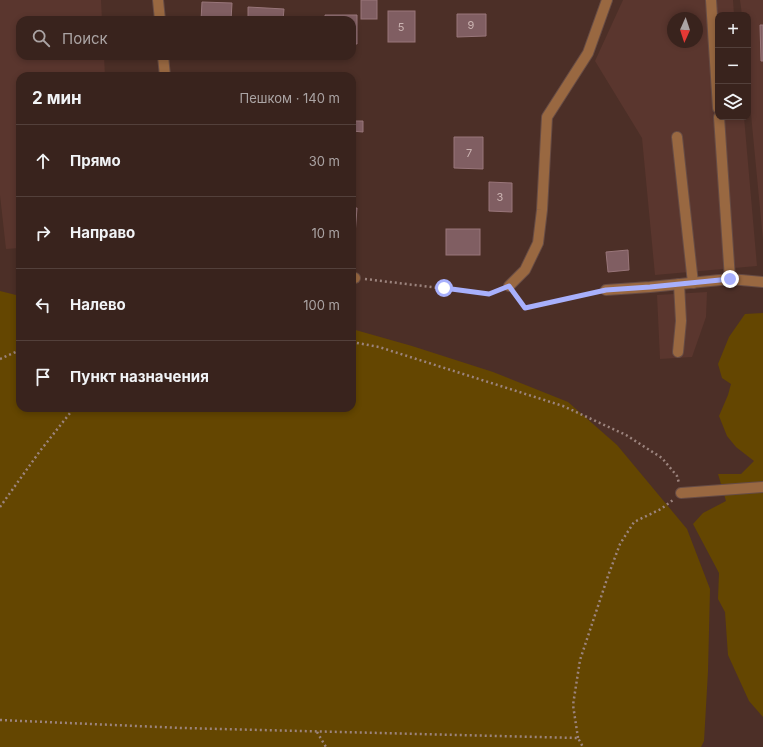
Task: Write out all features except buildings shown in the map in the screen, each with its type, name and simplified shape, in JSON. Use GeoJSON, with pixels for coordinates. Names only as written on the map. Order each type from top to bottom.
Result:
{"type":"FeatureCollection","features":[{"type":"Feature","properties":{"kind":"lane"},"geometry":{"type":"LineString","coordinates":[[158,0],[160,16]]}},
{"type":"Feature","properties":{"kind":"lane"},"geometry":{"type":"LineString","coordinates":[[509,286],[525,270],[538,243],[542,210],[547,117],[588,53],[606,0]]}},
{"type":"Feature","properties":{"kind":"lane"},"geometry":{"type":"LineString","coordinates":[[710,0],[716,84]]}},
{"type":"Feature","properties":{"kind":"lane"},"geometry":{"type":"LineString","coordinates":[[163,60],[165,72]]}},
{"type":"Feature","properties":{"kind":"lane"},"geometry":{"type":"LineString","coordinates":[[719,120],[730,279]]}},
{"type":"Feature","properties":{"kind":"lane"},"geometry":{"type":"LineString","coordinates":[[677,137],[692,283]]}},
{"type":"Feature","properties":{"kind":"lane"},"geometry":{"type":"LineString","coordinates":[[606,290],[730,279],[763,282]]}},
{"type":"Feature","properties":{"kind":"lane"},"geometry":{"type":"LineString","coordinates":[[678,352],[681,321],[679,284]]}},
{"type":"Feature","properties":{"kind":"lane"},"geometry":{"type":"LineString","coordinates":[[681,493],[763,487]]}},
{"type":"Feature","properties":{"kind":"path"},"geometry":{"type":"LineString","coordinates":[[356,278],[489,294],[509,286],[525,308],[606,290]]}},
{"type":"Feature","properties":{"kind":"path"},"geometry":{"type":"LineString","coordinates":[[356,343],[379,348],[562,406],[626,435],[662,458],[677,476],[681,493],[662,509],[634,522],[620,544],[608,576],[580,660],[573,705],[578,738],[583,747]]}},
{"type":"Feature","properties":{"kind":"path"},"geometry":{"type":"LineString","coordinates":[[0,359],[16,352]]}},
{"type":"Feature","properties":{"kind":"path"},"geometry":{"type":"LineString","coordinates":[[0,506],[71,412]]}},
{"type":"Feature","properties":{"kind":"path"},"geometry":{"type":"LineString","coordinates":[[0,720],[182,728],[578,738]]}},
{"type":"Feature","properties":{"kind":"path"},"geometry":{"type":"LineString","coordinates":[[317,732],[326,747]]}},
{"type":"Feature","properties":{"kind":"shaded area"},"geometry":{"type":"Polygon","coordinates":[[[0,0],[101,0],[102,16],[16,16],[16,60],[104,60],[105,72],[16,72],[16,248],[6,249],[0,195],[0,0]]]}},
{"type":"Feature","properties":{"kind":"shaded area"},"geometry":{"type":"Polygon","coordinates":[[[623,0],[733,0],[734,12],[715,12],[715,120],[744,120],[757,266],[655,275],[642,138],[595,61],[623,0]]]}},
{"type":"Feature","properties":{"kind":"shaded area"},"geometry":{"type":"Polygon","coordinates":[[[740,0],[763,0],[763,240],[751,114],[751,12],[742,12],[740,0]]]}},
{"type":"Feature","properties":{"kind":"shaded area"},"geometry":{"type":"Polygon","coordinates":[[[0,291],[16,295],[16,412],[356,412],[356,330],[493,372],[568,402],[617,445],[687,529],[710,589],[708,671],[704,741],[701,747],[0,747],[0,291]]]}},
{"type":"Feature","properties":{"kind":"shaded area"},"geometry":{"type":"Polygon","coordinates":[[[707,292],[706,317],[692,357],[660,359],[657,295],[707,292]]]}},
{"type":"Feature","properties":{"kind":"shaded area"},"geometry":{"type":"Polygon","coordinates":[[[763,313],[763,717],[749,701],[728,655],[725,612],[718,599],[719,573],[693,524],[703,513],[726,501],[718,474],[741,474],[754,461],[736,447],[727,436],[719,416],[731,384],[722,378],[718,364],[729,337],[745,314],[763,313]]]}},
{"type":"Feature","properties":{"kind":"route"},"geometry":{"type":"LineString","coordinates":[[444,288],[489,294],[509,286],[525,308],[606,290],[730,279]]}}]}
